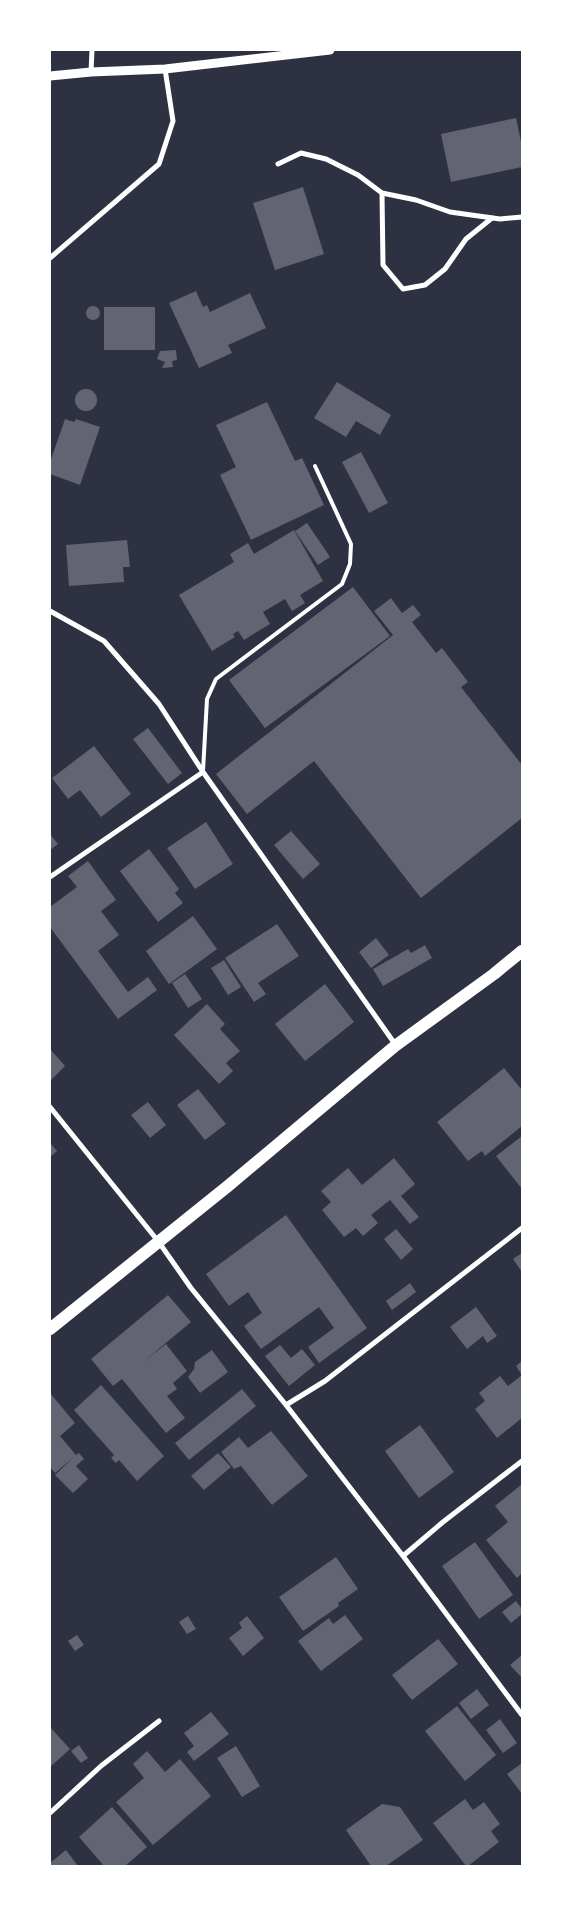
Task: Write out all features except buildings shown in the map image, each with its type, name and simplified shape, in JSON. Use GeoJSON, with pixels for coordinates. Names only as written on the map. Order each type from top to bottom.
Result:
{"type":"FeatureCollection","features":[{"type":"Feature","properties":{"kind":"main road"},"geometry":{"type":"LineString","coordinates":[[50,1329],[228,1186],[395,1046],[494,974],[522,951]]}},
{"type":"Feature","properties":{"kind":"street"},"geometry":{"type":"LineString","coordinates":[[91,72],[92,50]]}},
{"type":"Feature","properties":{"kind":"street"},"geometry":{"type":"LineString","coordinates":[[50,76],[91,72],[166,69],[330,50]]}},
{"type":"Feature","properties":{"kind":"street"},"geometry":{"type":"LineString","coordinates":[[50,258],[159,164],[173,122],[166,69]]}},
{"type":"Feature","properties":{"kind":"street"},"geometry":{"type":"LineString","coordinates":[[278,164],[301,153],[326,159],[358,175],[382,193],[416,200],[450,212],[500,220],[522,217]]}},
{"type":"Feature","properties":{"kind":"street"},"geometry":{"type":"LineString","coordinates":[[382,193],[383,265],[403,289],[425,285],[445,269],[466,239],[492,218]]}},
{"type":"Feature","properties":{"kind":"street"},"geometry":{"type":"LineString","coordinates":[[50,611],[104,641],[159,704],[203,772],[395,1046]]}},
{"type":"Feature","properties":{"kind":"street"},"geometry":{"type":"LineString","coordinates":[[50,877],[203,772]]}},
{"type":"Feature","properties":{"kind":"street"},"geometry":{"type":"LineString","coordinates":[[50,1107],[158,1241],[191,1288],[286,1405],[403,1556],[522,1715]]}},
{"type":"Feature","properties":{"kind":"street"},"geometry":{"type":"LineString","coordinates":[[286,1405],[325,1381],[522,1228]]}},
{"type":"Feature","properties":{"kind":"street"},"geometry":{"type":"LineString","coordinates":[[403,1556],[443,1522],[522,1461]]}},
{"type":"Feature","properties":{"kind":"street"},"geometry":{"type":"LineString","coordinates":[[50,1813],[101,1766],[159,1721]]}},
{"type":"Feature","properties":{"kind":"lane"},"geometry":{"type":"LineString","coordinates":[[203,772],[207,699],[216,678],[342,584],[350,564],[351,544],[315,466]]}}]}
